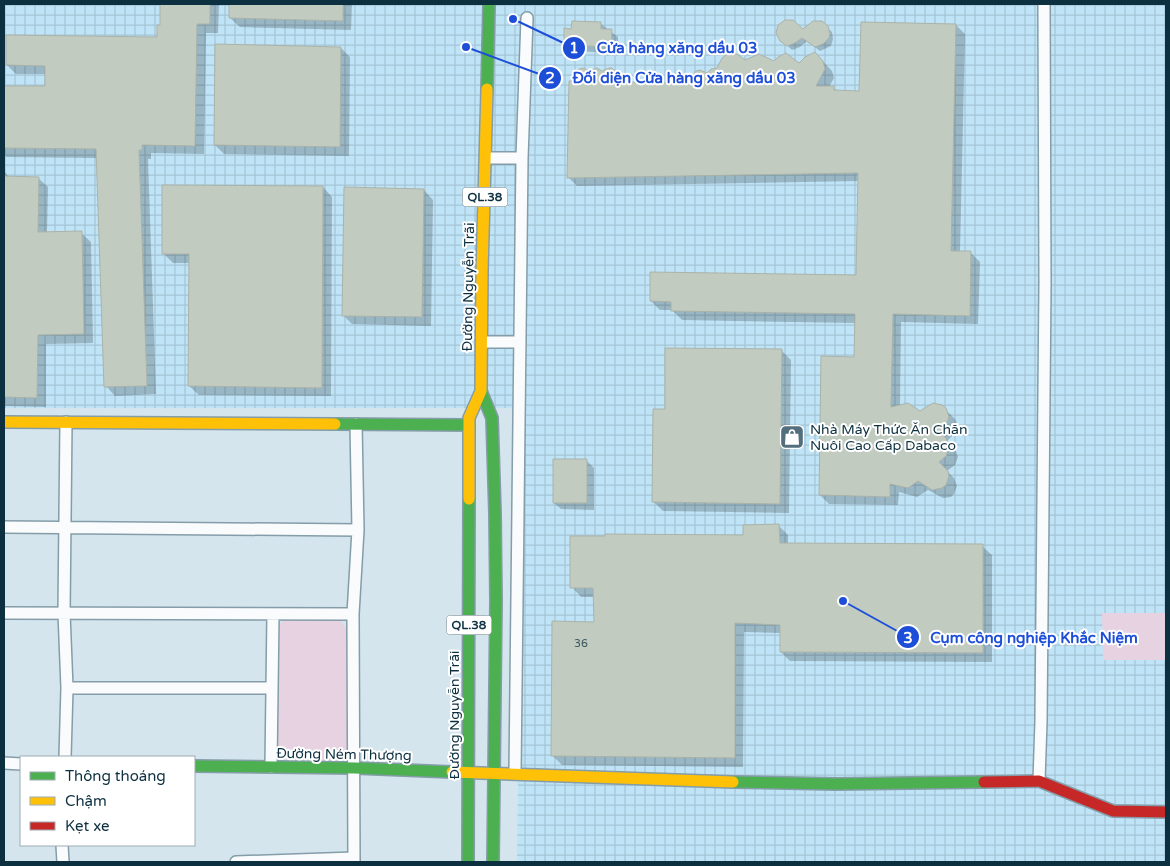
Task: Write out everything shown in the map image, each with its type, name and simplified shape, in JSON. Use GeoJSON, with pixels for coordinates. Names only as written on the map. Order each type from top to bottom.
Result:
{"type":"FeatureCollection","features":[{"type":"Feature","properties":{"kind":"main road","name":"Đường Nguyễn Trãi"},"geometry":{"type":"LineString","coordinates":[[468,862],[469,418],[481,391],[489,4]]}},
{"type":"Feature","properties":{"kind":"main road","name":"Đường Nguyễn Trãi"},"geometry":{"type":"LineString","coordinates":[[481,391],[492,418],[495,513],[493,862]]}},
{"type":"Feature","properties":{"kind":"main road"},"geometry":{"type":"LineString","coordinates":[[4,422],[469,425]]}},
{"type":"Feature","properties":{"kind":"main road","name":"Đường Ném Thượng"},"geometry":{"type":"LineString","coordinates":[[195,766],[355,768],[690,781],[826,783],[1039,781]]}},
{"type":"Feature","properties":{"kind":"main road"},"geometry":{"type":"LineString","coordinates":[[1039,781],[1113,811],[1166,812]]}},
{"type":"Feature","properties":{"kind":"street"},"geometry":{"type":"LineString","coordinates":[[1039,781],[1042,691],[1045,283],[1044,4]]}},
{"type":"Feature","properties":{"kind":"street"},"geometry":{"type":"LineString","coordinates":[[515,773],[522,158],[527,18]]}},
{"type":"Feature","properties":{"kind":"street"},"geometry":{"type":"LineString","coordinates":[[486,158],[522,158]]}},
{"type":"Feature","properties":{"kind":"street"},"geometry":{"type":"LineString","coordinates":[[482,342],[520,342]]}},
{"type":"Feature","properties":{"kind":"street"},"geometry":{"type":"LineString","coordinates":[[65,756],[67,688],[64,613],[66,422]]}},
{"type":"Feature","properties":{"kind":"street"},"geometry":{"type":"LineString","coordinates":[[236,862],[354,860],[353,614],[358,530],[356,424]]}},
{"type":"Feature","properties":{"kind":"street"},"geometry":{"type":"LineString","coordinates":[[495,513],[518,513]]}},
{"type":"Feature","properties":{"kind":"street"},"geometry":{"type":"LineString","coordinates":[[4,527],[358,530]]}},
{"type":"Feature","properties":{"kind":"street"},"geometry":{"type":"LineString","coordinates":[[4,613],[353,614]]}},
{"type":"Feature","properties":{"kind":"street"},"geometry":{"type":"LineString","coordinates":[[271,767],[273,614]]}},
{"type":"Feature","properties":{"kind":"street"},"geometry":{"type":"LineString","coordinates":[[495,664],[516,664]]}},
{"type":"Feature","properties":{"kind":"street"},"geometry":{"type":"LineString","coordinates":[[67,688],[271,688]]}},
{"type":"Feature","properties":{"kind":"street"},"geometry":{"type":"LineString","coordinates":[[4,763],[20,764]]}},
{"type":"Feature","properties":{"kind":"street"},"geometry":{"type":"LineString","coordinates":[[62,846],[63,862]]}},
{"type":"Feature","properties":{"kind":"shaded area"},"geometry":{"type":"Polygon","coordinates":[[[4,4],[1166,4],[1166,862],[517,862],[523,408],[4,408],[4,4]]]}},
{"type":"Feature","properties":{"kind":"shaded area"},"geometry":{"type":"Polygon","coordinates":[[[1102,613],[1166,613],[1166,660],[1103,660],[1102,613]]]}},
{"type":"Feature","properties":{"kind":"shaded area"},"geometry":{"type":"Polygon","coordinates":[[[284,620],[341,621],[348,631],[348,754],[342,761],[280,759],[274,753],[277,631],[284,620]]]}},
{"type":"Feature","properties":{"kind":"building"},"geometry":{"type":"Polygon","coordinates":[[[160,4],[210,4],[210,24],[197,24],[195,146],[142,145],[142,150],[139,150],[147,386],[104,387],[96,149],[4,148],[4,86],[45,86],[45,66],[6,65],[6,35],[157,37],[157,25],[160,25],[160,4]]]}},
{"type":"Feature","properties":{"kind":"building"},"geometry":{"type":"Polygon","coordinates":[[[229,4],[343,4],[343,21],[229,18],[229,4]]]}},
{"type":"Feature","properties":{"kind":"building"},"geometry":{"type":"Polygon","coordinates":[[[785,20],[793,20],[803,29],[813,21],[822,21],[828,26],[829,38],[823,44],[815,47],[802,38],[787,46],[780,41],[776,33],[778,25],[785,20]]]}},
{"type":"Feature","properties":{"kind":"building"},"geometry":{"type":"Polygon","coordinates":[[[572,21],[601,22],[601,29],[612,29],[611,47],[564,45],[564,28],[571,29],[572,21]]]}},
{"type":"Feature","properties":{"kind":"building"},"geometry":{"type":"Polygon","coordinates":[[[861,22],[956,24],[951,251],[971,251],[970,316],[893,314],[891,407],[908,403],[920,411],[933,403],[946,408],[949,417],[946,426],[939,432],[946,438],[949,447],[946,456],[939,462],[948,471],[949,476],[946,485],[932,490],[918,481],[908,488],[890,484],[890,497],[819,495],[821,356],[854,357],[855,314],[671,311],[671,302],[650,301],[650,272],[856,275],[858,173],[567,178],[569,81],[576,81],[579,69],[583,68],[589,71],[597,68],[602,71],[612,68],[616,72],[616,82],[693,83],[696,71],[700,70],[707,73],[711,69],[717,68],[722,58],[729,53],[737,54],[745,60],[759,54],[774,61],[786,53],[799,63],[805,57],[815,52],[823,61],[825,69],[816,86],[834,86],[834,90],[859,91],[861,22]]]}},
{"type":"Feature","properties":{"kind":"building"},"geometry":{"type":"Polygon","coordinates":[[[215,44],[341,47],[340,147],[214,145],[215,44]]]}},
{"type":"Feature","properties":{"kind":"building"},"geometry":{"type":"Polygon","coordinates":[[[4,176],[39,177],[38,232],[82,231],[84,334],[38,335],[37,398],[4,397],[4,176]]]}},
{"type":"Feature","properties":{"kind":"building"},"geometry":{"type":"Polygon","coordinates":[[[162,185],[323,186],[322,388],[188,386],[189,254],[162,254],[162,185]]]}},
{"type":"Feature","properties":{"kind":"building"},"geometry":{"type":"Polygon","coordinates":[[[344,187],[424,189],[422,317],[342,316],[344,187]]]}},
{"type":"Feature","properties":{"kind":"building"},"geometry":{"type":"Polygon","coordinates":[[[665,348],[782,349],[780,504],[652,502],[653,409],[665,409],[665,348]]]}},
{"type":"Feature","properties":{"kind":"building"},"geometry":{"type":"Polygon","coordinates":[[[553,459],[587,459],[587,503],[553,503],[553,459]]]}},
{"type":"Feature","properties":{"kind":"building"},"geometry":{"type":"Polygon","coordinates":[[[779,524],[780,543],[983,544],[983,653],[780,652],[780,625],[735,623],[735,758],[551,756],[552,621],[594,622],[593,588],[570,588],[570,536],[605,536],[605,534],[743,535],[743,525],[779,524]]]}},
{"type":"Feature","properties":{"kind":"traffic: fast"},"geometry":{"type":"LineString","coordinates":[[487,89],[489,4]]}},
{"type":"Feature","properties":{"kind":"traffic: fast"},"geometry":{"type":"LineString","coordinates":[[481,391],[492,418],[495,513],[496,601],[493,862]]}},
{"type":"Feature","properties":{"kind":"traffic: fast"},"geometry":{"type":"LineString","coordinates":[[335,424],[469,425]]}},
{"type":"Feature","properties":{"kind":"traffic: fast"},"geometry":{"type":"LineString","coordinates":[[468,862],[469,499]]}},
{"type":"Feature","properties":{"kind":"traffic: fast"},"geometry":{"type":"LineString","coordinates":[[195,766],[355,768],[452,772]]}},
{"type":"Feature","properties":{"kind":"traffic: fast"},"geometry":{"type":"LineString","coordinates":[[733,782],[836,784],[984,782]]}},
{"type":"Feature","properties":{"kind":"traffic: slow"},"geometry":{"type":"LineString","coordinates":[[469,499],[469,418],[481,391],[487,89]]}},
{"type":"Feature","properties":{"kind":"traffic: slow"},"geometry":{"type":"LineString","coordinates":[[4,422],[335,424]]}},
{"type":"Feature","properties":{"kind":"traffic: slow"},"geometry":{"type":"LineString","coordinates":[[452,772],[733,782]]}},
{"type":"Feature","properties":{"kind":"traffic: jam"},"geometry":{"type":"LineString","coordinates":[[984,782],[1039,781],[1113,811],[1166,812]]}},
{"type":"Feature","properties":{"kind":"place","name":"Cửa hàng xăng dầu 03"},"geometry":{"type":"Point","coordinates":[513,19]}},
{"type":"Feature","properties":{"kind":"place","name":"Đối diện Cửa hàng xăng dầu 03"},"geometry":{"type":"Point","coordinates":[466,47]}},
{"type":"Feature","properties":{"kind":"place","name":"Nhà Máy Thức Ăn Chăn Nuôi Cao Cấp Dabaco"},"geometry":{"type":"Point","coordinates":[792,437]}},
{"type":"Feature","properties":{"kind":"place","name":"Cụm công nghiệp Khắc Niệm"},"geometry":{"type":"Point","coordinates":[843,601]}}]}
